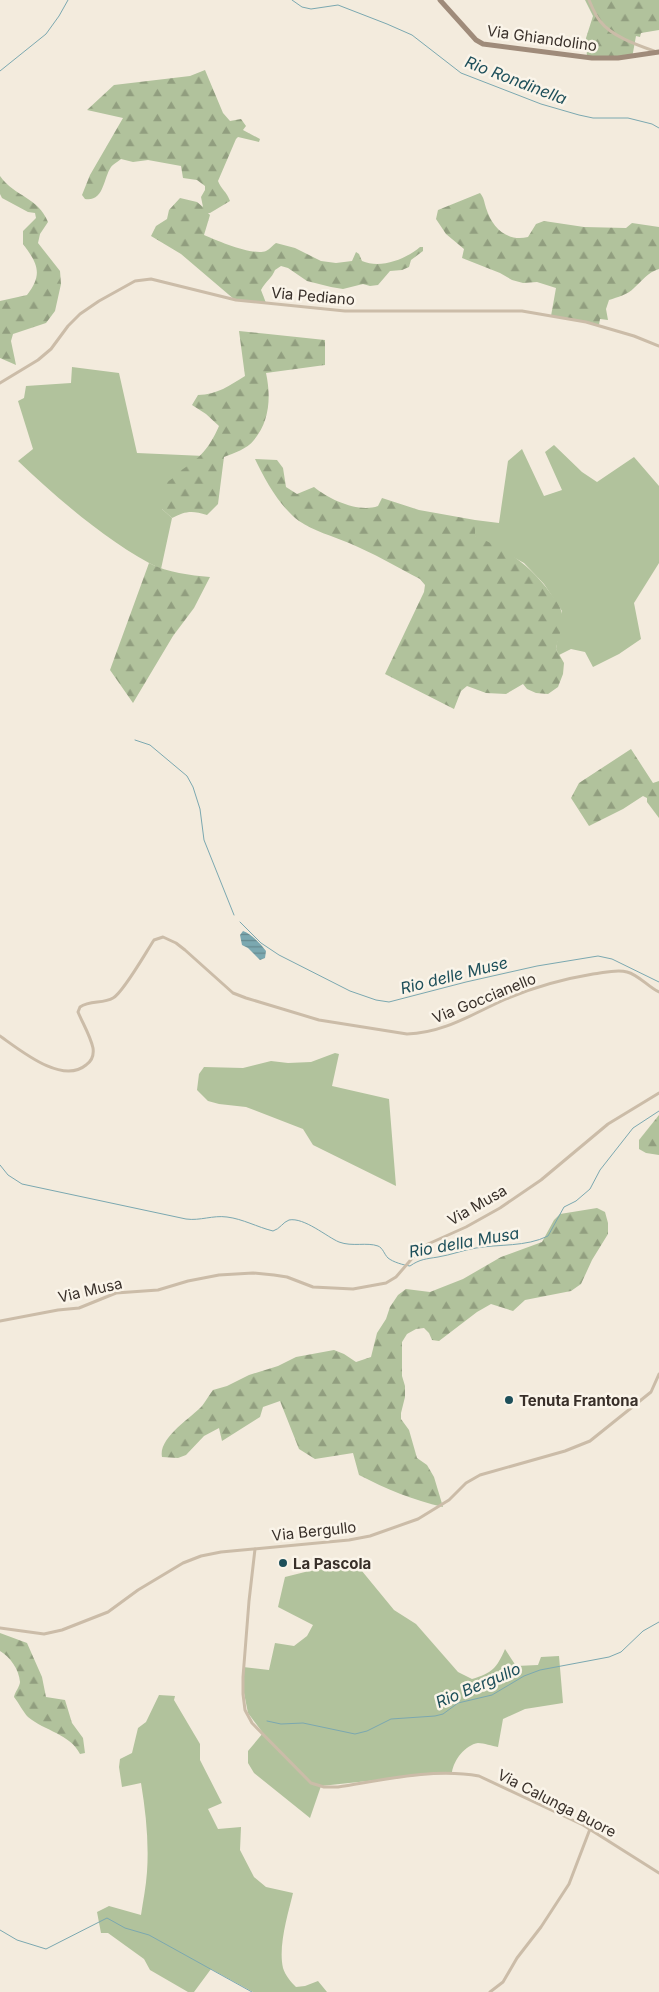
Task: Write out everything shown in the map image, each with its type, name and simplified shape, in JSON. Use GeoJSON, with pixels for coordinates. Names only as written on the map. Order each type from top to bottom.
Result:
{"type":"FeatureCollection","features":[{"type":"Feature","properties":{"kind":"street","name":"Via Ghiandolino"},"geometry":{"type":"LineString","coordinates":[[440,0],[476,40],[482,44],[592,58],[618,58],[658,52]]}},
{"type":"Feature","properties":{"kind":"street"},"geometry":{"type":"LineString","coordinates":[[589,0],[600,22],[608,29],[640,46],[658,52]]}},
{"type":"Feature","properties":{"kind":"street","name":"Via Pediano"},"geometry":{"type":"LineString","coordinates":[[0,383],[38,360],[51,349],[68,326],[80,314],[135,281],[151,279],[236,300],[345,311],[522,310],[586,322],[634,336],[659,346]]}},
{"type":"Feature","properties":{"kind":"street","name":"Via Goccianello"},"geometry":{"type":"LineString","coordinates":[[0,1036],[44,1065],[68,1072],[76,1071],[85,1066],[93,1055],[89,1036],[78,1012],[80,1007],[89,1003],[107,1001],[117,996],[154,940],[163,937],[180,946],[233,992],[246,998],[319,1020],[406,1034],[421,1034],[446,1028],[520,993],[552,982],[579,976],[614,971],[628,972],[659,992]]}},
{"type":"Feature","properties":{"kind":"street","name":"Via Musa"},"geometry":{"type":"LineString","coordinates":[[0,1321],[78,1308],[116,1293],[158,1290],[188,1281],[219,1275],[274,1275],[287,1277],[313,1287],[353,1289],[386,1283],[396,1277],[428,1244],[466,1227],[500,1208],[541,1180],[608,1124],[659,1093]]}},
{"type":"Feature","properties":{"kind":"street","name":"Via Bergullo"},"geometry":{"type":"LineString","coordinates":[[0,1628],[32,1634],[55,1632],[94,1619],[108,1612],[174,1567],[191,1559],[221,1552],[349,1540],[370,1536],[418,1519],[449,1500],[466,1483],[480,1474],[565,1451],[590,1441],[651,1392],[659,1374]]}},
{"type":"Feature","properties":{"kind":"street","name":"Via Calunga Buore"},"geometry":{"type":"LineString","coordinates":[[255,1549],[243,1677],[245,1710],[252,1723],[311,1784],[324,1787],[338,1787],[407,1777],[460,1773],[479,1776],[590,1829],[659,1873]]}},
{"type":"Feature","properties":{"kind":"street"},"geometry":{"type":"LineString","coordinates":[[490,1992],[503,1982],[517,1958],[569,1884],[590,1829]]}},
{"type":"Feature","properties":{"kind":"green space"},"geometry":{"type":"Polygon","coordinates":[[[585,0],[659,0],[659,30],[641,33],[640,37],[636,36],[632,58],[587,58],[586,38],[593,16],[585,0]]]}},
{"type":"Feature","properties":{"kind":"green space"},"geometry":{"type":"Polygon","coordinates":[[[205,70],[223,113],[230,121],[241,119],[246,126],[243,130],[260,139],[259,142],[238,137],[236,139],[218,181],[230,201],[208,213],[210,215],[204,235],[235,247],[260,252],[266,251],[276,243],[295,248],[321,261],[336,263],[352,261],[356,252],[362,261],[377,264],[385,263],[401,259],[423,247],[423,251],[411,260],[409,267],[390,271],[378,285],[370,286],[363,284],[343,289],[307,281],[288,268],[281,266],[275,270],[261,290],[266,303],[235,300],[181,254],[151,236],[156,226],[167,219],[169,210],[180,198],[197,202],[203,207],[201,197],[205,186],[197,180],[183,178],[181,166],[148,160],[133,162],[121,159],[111,167],[102,189],[96,197],[85,199],[82,195],[90,175],[123,118],[87,110],[114,85],[190,76],[205,70]]]}},
{"type":"Feature","properties":{"kind":"green space"},"geometry":{"type":"Polygon","coordinates":[[[0,176],[12,189],[32,202],[44,214],[48,222],[40,234],[38,243],[60,271],[61,284],[55,311],[46,323],[13,334],[11,341],[16,365],[0,358],[0,301],[27,295],[32,288],[37,275],[37,269],[32,257],[23,244],[23,231],[36,218],[35,213],[28,212],[2,198],[0,194],[0,176]]]}},
{"type":"Feature","properties":{"kind":"green space"},"geometry":{"type":"Polygon","coordinates":[[[480,193],[496,227],[501,232],[513,237],[528,237],[536,224],[544,221],[584,227],[626,228],[632,223],[659,227],[659,269],[648,274],[634,288],[622,296],[609,300],[606,309],[608,320],[600,319],[599,325],[551,316],[556,288],[537,282],[523,283],[512,280],[500,273],[462,258],[464,249],[446,234],[436,219],[438,210],[480,193]]]}},
{"type":"Feature","properties":{"kind":"green space"},"geometry":{"type":"Polygon","coordinates":[[[239,331],[325,340],[325,365],[266,373],[269,399],[266,417],[259,433],[248,446],[224,457],[218,504],[207,515],[189,512],[172,518],[162,509],[163,485],[190,465],[206,449],[219,426],[192,405],[198,395],[217,391],[245,376],[239,331]]]}},
{"type":"Feature","properties":{"kind":"green space"},"geometry":{"type":"Polygon","coordinates":[[[72,367],[119,373],[137,453],[204,456],[162,509],[172,518],[161,569],[104,534],[50,491],[18,461],[33,449],[18,401],[24,398],[26,386],[71,383],[72,367]]]}},
{"type":"Feature","properties":{"kind":"green space"},"geometry":{"type":"Polygon","coordinates":[[[554,445],[582,472],[597,482],[634,457],[659,486],[659,563],[634,603],[641,639],[619,654],[593,667],[585,652],[571,649],[559,655],[556,649],[562,611],[544,584],[524,563],[474,536],[475,520],[499,523],[508,461],[522,449],[544,496],[562,490],[545,452],[554,445]]]}},
{"type":"Feature","properties":{"kind":"green space"},"geometry":{"type":"Polygon","coordinates":[[[255,459],[277,460],[283,468],[286,487],[297,494],[314,487],[336,501],[362,508],[378,506],[382,498],[419,510],[475,520],[475,536],[518,559],[543,584],[559,606],[562,614],[562,623],[556,649],[564,663],[563,674],[558,687],[548,694],[536,693],[527,689],[523,684],[506,694],[486,693],[467,686],[461,691],[454,709],[385,674],[424,592],[425,585],[420,579],[376,556],[317,531],[299,521],[279,501],[255,459]]]}},
{"type":"Feature","properties":{"kind":"green space"},"geometry":{"type":"Polygon","coordinates":[[[149,563],[172,571],[210,577],[194,608],[173,636],[133,703],[110,670],[149,563]]]}},
{"type":"Feature","properties":{"kind":"green space"},"geometry":{"type":"Polygon","coordinates":[[[631,749],[653,783],[659,781],[659,818],[647,802],[647,798],[643,796],[623,809],[589,826],[571,798],[579,783],[631,749]]]}},
{"type":"Feature","properties":{"kind":"green space"},"geometry":{"type":"Polygon","coordinates":[[[335,1053],[339,1054],[332,1086],[389,1099],[396,1186],[313,1145],[303,1129],[246,1107],[208,1101],[197,1090],[199,1074],[204,1067],[243,1068],[271,1061],[288,1063],[311,1062],[335,1053]]]}},
{"type":"Feature","properties":{"kind":"green space"},"geometry":{"type":"Polygon","coordinates":[[[659,1115],[659,1155],[646,1153],[639,1149],[639,1140],[659,1115]]]}},
{"type":"Feature","properties":{"kind":"green space"},"geometry":{"type":"Polygon","coordinates":[[[597,1208],[605,1212],[608,1234],[592,1260],[581,1284],[571,1291],[525,1300],[513,1311],[491,1304],[477,1312],[439,1341],[432,1340],[424,1328],[416,1329],[407,1334],[402,1342],[402,1376],[405,1386],[405,1397],[401,1419],[409,1430],[417,1458],[427,1465],[434,1477],[443,1507],[400,1494],[359,1475],[353,1453],[315,1459],[299,1449],[280,1401],[263,1407],[260,1417],[222,1441],[219,1428],[204,1436],[186,1455],[178,1458],[162,1457],[162,1450],[170,1436],[202,1406],[213,1390],[227,1386],[249,1375],[278,1366],[296,1357],[334,1350],[356,1362],[371,1357],[377,1333],[386,1319],[390,1307],[398,1295],[406,1289],[430,1292],[463,1279],[501,1257],[542,1242],[554,1220],[560,1214],[597,1208]]]}},
{"type":"Feature","properties":{"kind":"green space"},"geometry":{"type":"Polygon","coordinates":[[[357,1565],[394,1610],[416,1624],[458,1672],[472,1679],[493,1669],[505,1649],[516,1666],[538,1665],[541,1657],[559,1656],[563,1703],[525,1709],[503,1719],[498,1747],[483,1743],[473,1744],[458,1758],[452,1772],[321,1786],[310,1818],[254,1773],[248,1763],[248,1751],[263,1733],[248,1713],[244,1693],[243,1667],[269,1670],[275,1643],[294,1646],[307,1636],[313,1625],[278,1607],[285,1577],[309,1571],[357,1565]]]}},
{"type":"Feature","properties":{"kind":"green space"},"geometry":{"type":"Polygon","coordinates":[[[0,1633],[27,1643],[42,1677],[46,1697],[65,1700],[72,1723],[83,1738],[85,1753],[80,1754],[76,1747],[64,1737],[35,1722],[24,1713],[14,1697],[20,1684],[18,1673],[10,1660],[0,1651],[0,1633]]]}},
{"type":"Feature","properties":{"kind":"green space"},"geometry":{"type":"Polygon","coordinates":[[[159,1695],[175,1696],[174,1700],[200,1744],[200,1760],[222,1803],[208,1809],[218,1829],[241,1827],[240,1850],[254,1877],[266,1887],[293,1893],[286,1920],[282,1950],[285,1973],[296,1987],[318,1981],[327,1992],[253,1992],[211,1969],[194,1992],[188,1992],[150,1970],[144,1959],[108,1933],[101,1933],[97,1912],[109,1906],[141,1915],[148,1861],[143,1794],[141,1783],[122,1787],[119,1767],[120,1759],[132,1753],[138,1728],[146,1722],[159,1695]]]}},
{"type":"Feature","properties":{"kind":"water"},"geometry":{"type":"Polygon","coordinates":[[[243,931],[252,936],[264,948],[266,951],[265,958],[260,960],[248,948],[242,945],[240,935],[243,931]]]}},
{"type":"Feature","properties":{"kind":"waterway","name":"Rio Rondinella"},"geometry":{"type":"LineString","coordinates":[[0,71],[46,34],[68,0]]}},
{"type":"Feature","properties":{"kind":"waterway","name":"Rio Rondinella"},"geometry":{"type":"LineString","coordinates":[[292,0],[302,7],[311,9],[338,5],[387,24],[412,35],[461,73],[541,104],[593,118],[628,118],[652,124],[659,128]]}},
{"type":"Feature","properties":{"kind":"waterway","name":"Rio delle Muse"},"geometry":{"type":"LineString","coordinates":[[135,740],[150,745],[187,776],[193,787],[200,809],[204,840],[234,915]]}},
{"type":"Feature","properties":{"kind":"waterway","name":"Rio delle Muse"},"geometry":{"type":"LineString","coordinates":[[240,922],[261,943],[279,955],[350,991],[376,1000],[389,1002],[537,966],[598,956],[612,959],[659,982]]}},
{"type":"Feature","properties":{"kind":"waterway","name":"Rio della Musa"},"geometry":{"type":"LineString","coordinates":[[0,1165],[8,1175],[22,1184],[186,1219],[227,1217],[239,1219],[273,1231],[289,1220],[301,1221],[339,1242],[378,1246],[390,1259],[410,1266],[423,1260],[471,1249],[522,1244],[548,1236],[564,1207],[576,1201],[590,1189],[600,1170],[633,1128],[659,1111]]}},
{"type":"Feature","properties":{"kind":"waterway","name":"Rio Bergullo"},"geometry":{"type":"LineString","coordinates":[[267,1721],[281,1724],[303,1723],[355,1734],[367,1731],[391,1719],[443,1714],[458,1703],[492,1695],[524,1676],[540,1670],[609,1657],[621,1652],[643,1631],[659,1622]]}},
{"type":"Feature","properties":{"kind":"waterway"},"geometry":{"type":"LineString","coordinates":[[0,1930],[17,1940],[46,1949],[107,1918],[125,1928],[149,1935],[252,1992]]}},
{"type":"Feature","properties":{"kind":"place","name":"Tenuta Frantona"},"geometry":{"type":"Point","coordinates":[509,1400]}},
{"type":"Feature","properties":{"kind":"place","name":"La Pascola"},"geometry":{"type":"Point","coordinates":[283,1563]}}]}
